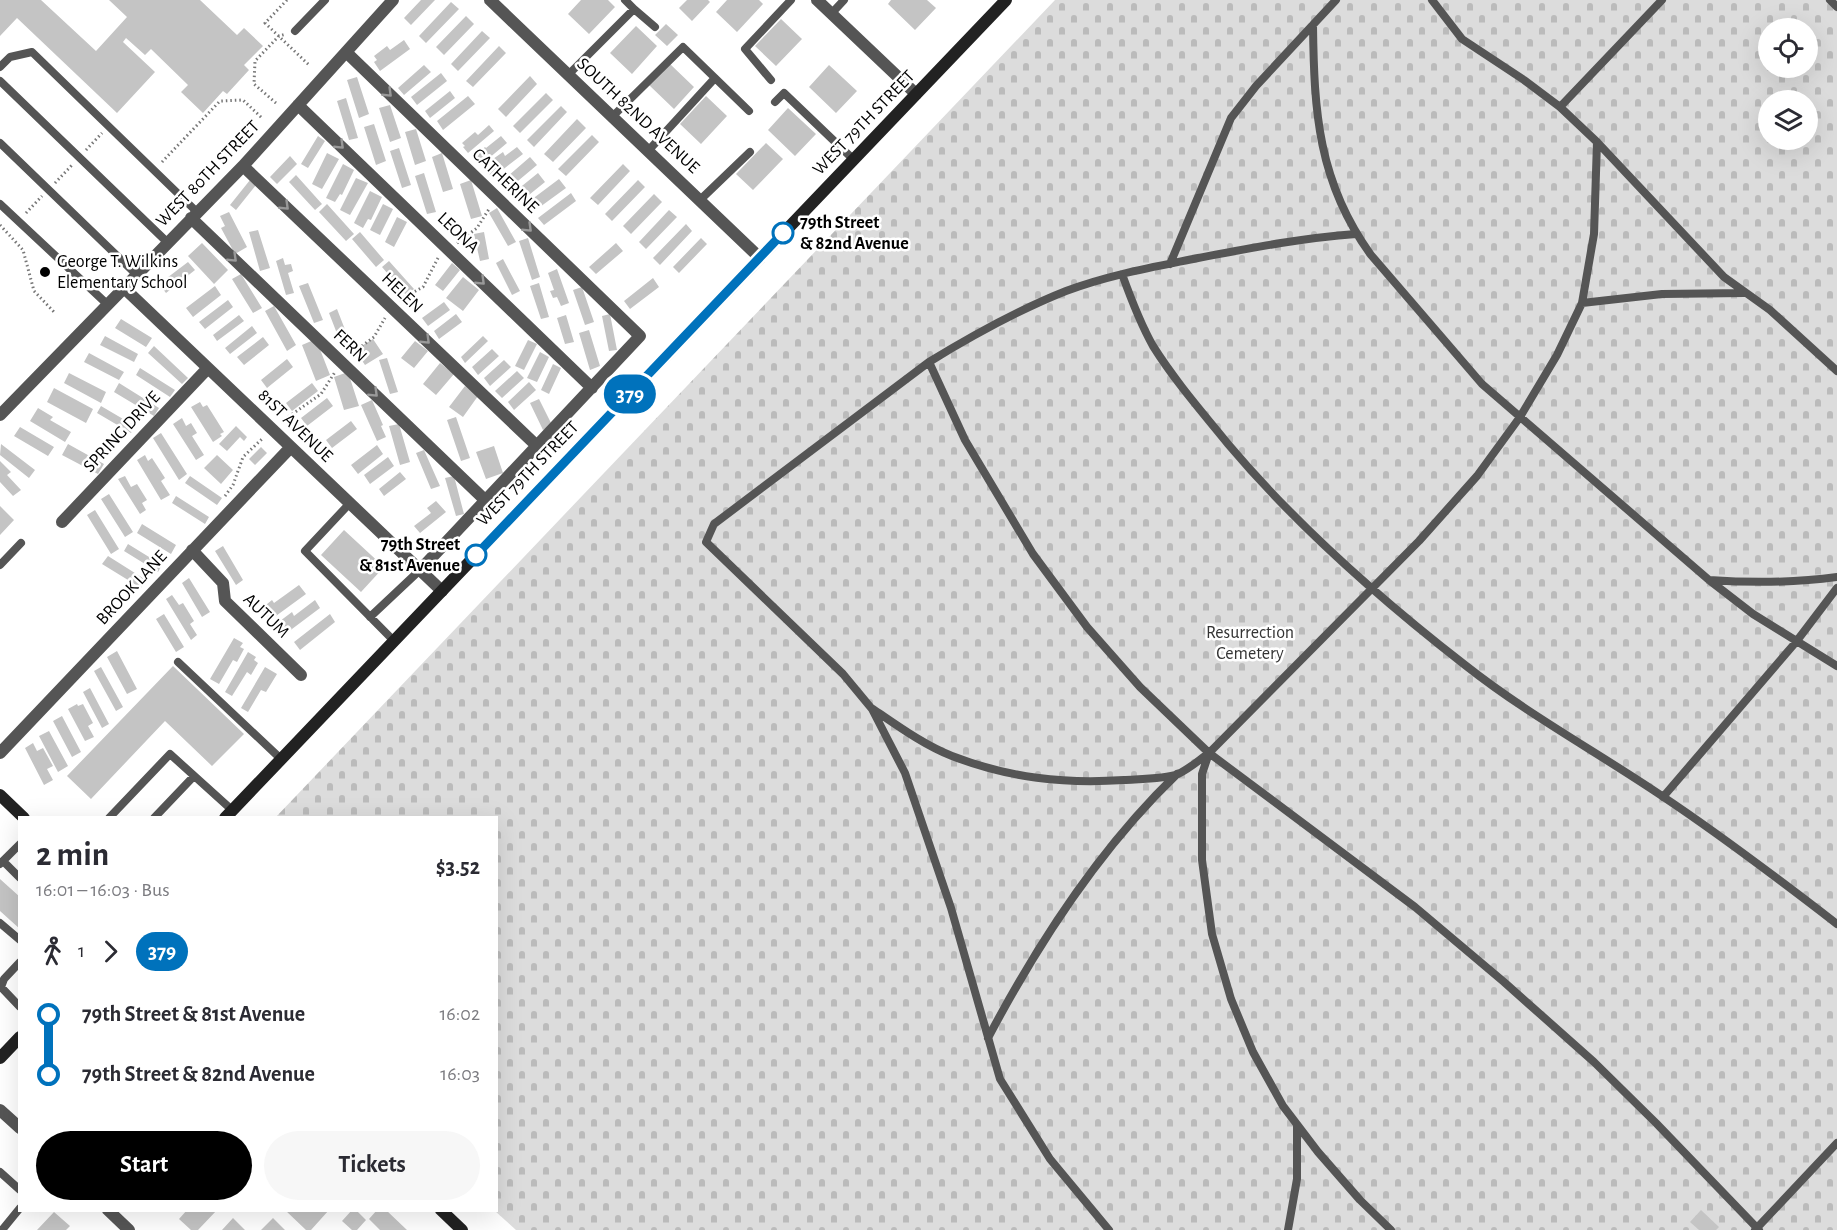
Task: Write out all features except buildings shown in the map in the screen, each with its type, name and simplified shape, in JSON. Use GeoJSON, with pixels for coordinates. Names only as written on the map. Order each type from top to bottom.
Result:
{"type":"FeatureCollection","features":[{"type":"Feature","properties":{"kind":"main road","name":"WEST 79TH STREET"},"geometry":{"type":"LineString","coordinates":[[229,814],[1006,0]]}},
{"type":"Feature","properties":{"kind":"main road"},"geometry":{"type":"LineString","coordinates":[[0,795],[22,816]]}},
{"type":"Feature","properties":{"kind":"main road"},"geometry":{"type":"LineString","coordinates":[[0,1058],[18,1039]]}},
{"type":"Feature","properties":{"kind":"main road"},"geometry":{"type":"LineString","coordinates":[[443,1212],[462,1230]]}},
{"type":"Feature","properties":{"kind":"street"},"geometry":{"type":"LineString","coordinates":[[816,0],[916,94]]}},
{"type":"Feature","properties":{"kind":"street","name":"SOUTH 82ND AVENUE"},"geometry":{"type":"LineString","coordinates":[[494,1],[568,75],[760,258]]}},
{"type":"Feature","properties":{"kind":"street","name":"WEST 80TH STREET"},"geometry":{"type":"LineString","coordinates":[[0,415],[243,165],[346,52],[387,2]]}},
{"type":"Feature","properties":{"kind":"street","name":"CATHERINE"},"geometry":{"type":"LineString","coordinates":[[346,52],[640,336],[592,388]]}},
{"type":"Feature","properties":{"kind":"street","name":"LEONA"},"geometry":{"type":"LineString","coordinates":[[298,105],[592,388]]}},
{"type":"Feature","properties":{"kind":"street","name":"HELEN"},"geometry":{"type":"LineString","coordinates":[[243,165],[537,446]]}},
{"type":"Feature","properties":{"kind":"street","name":"FERN"},"geometry":{"type":"LineString","coordinates":[[194,215],[486,500]]}},
{"type":"Feature","properties":{"kind":"street","name":"81ST AVENUE"},"geometry":{"type":"LineString","coordinates":[[123,287],[442,591]]}},
{"type":"Feature","properties":{"kind":"street","name":"SPRING DRIVE"},"geometry":{"type":"LineString","coordinates":[[62,522],[208,368]]}},
{"type":"Feature","properties":{"kind":"street"},"geometry":{"type":"LineString","coordinates":[[420,570],[592,388]]}},
{"type":"Feature","properties":{"kind":"street","name":"BROOK LANE"},"geometry":{"type":"LineString","coordinates":[[0,753],[291,447]]}},
{"type":"Feature","properties":{"kind":"street","name":"AUTUM"},"geometry":{"type":"LineString","coordinates":[[192,550],[223,583],[225,601],[301,675]]}},
{"type":"Feature","properties":{"kind":"street"},"geometry":{"type":"LineString","coordinates":[[0,1110],[18,1126]]}},
{"type":"Feature","properties":{"kind":"street"},"geometry":{"type":"LineString","coordinates":[[110,1212],[129,1230]]}},
{"type":"Feature","properties":{"kind":"lane"},"geometry":{"type":"LineString","coordinates":[[295,31],[325,0]]}},
{"type":"Feature","properties":{"kind":"lane"},"geometry":{"type":"LineString","coordinates":[[625,0],[655,27]]}},
{"type":"Feature","properties":{"kind":"lane"},"geometry":{"type":"LineString","coordinates":[[771,80],[745,49],[791,0]]}},
{"type":"Feature","properties":{"kind":"lane"},"geometry":{"type":"LineString","coordinates":[[831,14],[844,0]]}},
{"type":"Feature","properties":{"kind":"lane"},"geometry":{"type":"LineString","coordinates":[[1170,264],[1231,118],[1256,86],[1336,0]]}},
{"type":"Feature","properties":{"kind":"lane"},"geometry":{"type":"LineString","coordinates":[[1432,0],[1462,39],[1560,107],[1597,142],[1724,277],[1770,310],[1837,371]]}},
{"type":"Feature","properties":{"kind":"lane"},"geometry":{"type":"LineString","coordinates":[[1560,107],[1662,0]]}},
{"type":"Feature","properties":{"kind":"lane"},"geometry":{"type":"LineString","coordinates":[[1830,0],[1837,7]]}},
{"type":"Feature","properties":{"kind":"lane"},"geometry":{"type":"LineString","coordinates":[[568,75],[634,9]]}},
{"type":"Feature","properties":{"kind":"lane"},"geometry":{"type":"LineString","coordinates":[[1313,25],[1314,89],[1320,142],[1329,176],[1356,234],[1371,255],[1482,384],[1709,580],[1753,614],[1837,666]]}},
{"type":"Feature","properties":{"kind":"lane"},"geometry":{"type":"LineString","coordinates":[[612,117],[683,47],[749,111]]}},
{"type":"Feature","properties":{"kind":"lane"},"geometry":{"type":"LineString","coordinates":[[0,67],[10,57],[32,52],[109,126],[194,215]]}},
{"type":"Feature","properties":{"kind":"lane"},"geometry":{"type":"LineString","coordinates":[[648,150],[715,78]]}},
{"type":"Feature","properties":{"kind":"lane"},"geometry":{"type":"LineString","coordinates":[[0,81],[167,242]]}},
{"type":"Feature","properties":{"kind":"lane"},"geometry":{"type":"LineString","coordinates":[[775,102],[784,93],[854,160]]}},
{"type":"Feature","properties":{"kind":"lane"},"geometry":{"type":"LineString","coordinates":[[0,142],[136,274]]}},
{"type":"Feature","properties":{"kind":"lane"},"geometry":{"type":"LineString","coordinates":[[988,1038],[1013,990],[1078,891],[1143,809],[1178,774],[1209,753],[1419,542],[1478,476],[1520,417],[1557,355],[1582,303],[1594,234],[1597,142]]}},
{"type":"Feature","properties":{"kind":"lane"},"geometry":{"type":"LineString","coordinates":[[700,200],[750,152]]}},
{"type":"Feature","properties":{"kind":"lane"},"geometry":{"type":"LineString","coordinates":[[0,204],[107,304]]}},
{"type":"Feature","properties":{"kind":"lane"},"geometry":{"type":"LineString","coordinates":[[1109,1230],[1050,1159],[1000,1079],[951,908],[905,773],[872,708],[843,674],[706,542],[714,524],[928,362],[1021,310],[1068,290],[1122,274],[1314,237],[1356,234]]}},
{"type":"Feature","properties":{"kind":"lane"},"geometry":{"type":"LineString","coordinates":[[1122,274],[1135,310],[1154,346],[1190,397],[1253,473],[1302,525],[1373,589],[1467,666],[1540,717],[1664,797],[1767,870],[1837,924]]}},
{"type":"Feature","properties":{"kind":"lane"},"geometry":{"type":"LineString","coordinates":[[1582,303],[1662,294],[1745,293]]}},
{"type":"Feature","properties":{"kind":"lane"},"geometry":{"type":"LineString","coordinates":[[928,362],[965,440],[1033,554],[1087,627],[1140,687],[1209,753],[1415,907],[1504,982],[1594,1062],[1757,1229],[1837,1143]]}},
{"type":"Feature","properties":{"kind":"lane"},"geometry":{"type":"LineString","coordinates":[[350,503],[305,551],[394,641]]}},
{"type":"Feature","properties":{"kind":"lane"},"geometry":{"type":"LineString","coordinates":[[0,565],[21,543]]}},
{"type":"Feature","properties":{"kind":"lane"},"geometry":{"type":"LineString","coordinates":[[369,617],[420,570]]}},
{"type":"Feature","properties":{"kind":"lane"},"geometry":{"type":"LineString","coordinates":[[1709,580],[1756,583],[1799,582],[1837,577]]}},
{"type":"Feature","properties":{"kind":"lane"},"geometry":{"type":"LineString","coordinates":[[1664,797],[1796,642],[1837,588]]}},
{"type":"Feature","properties":{"kind":"lane"},"geometry":{"type":"LineString","coordinates":[[178,662],[281,759]]}},
{"type":"Feature","properties":{"kind":"lane"},"geometry":{"type":"LineString","coordinates":[[872,708],[915,737],[951,756],[1034,779],[1084,783],[1178,774]]}},
{"type":"Feature","properties":{"kind":"lane"},"geometry":{"type":"LineString","coordinates":[[1209,753],[1202,774],[1202,861],[1212,934],[1231,999],[1253,1052],[1283,1106],[1360,1200],[1391,1230]]}},
{"type":"Feature","properties":{"kind":"lane"},"geometry":{"type":"LineString","coordinates":[[112,816],[170,754],[229,814]]}},
{"type":"Feature","properties":{"kind":"lane"},"geometry":{"type":"LineString","coordinates":[[156,816],[194,776]]}},
{"type":"Feature","properties":{"kind":"lane"},"geometry":{"type":"LineString","coordinates":[[18,846],[1,863],[18,876]]}},
{"type":"Feature","properties":{"kind":"lane"},"geometry":{"type":"LineString","coordinates":[[0,922],[18,938]]}},
{"type":"Feature","properties":{"kind":"lane"},"geometry":{"type":"LineString","coordinates":[[18,964],[4,979],[1,987],[18,1005]]}},
{"type":"Feature","properties":{"kind":"lane"},"geometry":{"type":"LineString","coordinates":[[1288,1230],[1297,1179],[1297,1125]]}},
{"type":"Feature","properties":{"kind":"lane"},"geometry":{"type":"LineString","coordinates":[[0,1172],[18,1188]]}},
{"type":"Feature","properties":{"kind":"lane"},"geometry":{"type":"LineString","coordinates":[[2,1230],[18,1210]]}},
{"type":"Feature","properties":{"kind":"path"},"geometry":{"type":"LineString","coordinates":[[276,104],[254,84],[255,61],[279,36]]}},
{"type":"Feature","properties":{"kind":"path"},"geometry":{"type":"LineString","coordinates":[[162,162],[220,101],[243,100],[262,118]]}},
{"type":"Feature","properties":{"kind":"path"},"geometry":{"type":"LineString","coordinates":[[8,232],[109,126]]}},
{"type":"Feature","properties":{"kind":"path"},"geometry":{"type":"LineString","coordinates":[[0,225],[23,250],[34,291],[55,313]]}},
{"type":"Feature","properties":{"kind":"green space","name":"Resurrection Cemetery"},"geometry":{"type":"Polygon","coordinates":[[[1055,0],[1837,0],[1837,1230],[516,1230],[496,1212],[498,1212],[498,816],[277,816],[1055,0]]]}},
{"type":"Feature","properties":{"kind":"bus line","name":"379"},"geometry":{"type":"LineString","coordinates":[[476,555],[783,233]]}},
{"type":"Feature","properties":{"kind":"place","name":"79th Street & 82nd Avenue"},"geometry":{"type":"Point","coordinates":[783,233]}},
{"type":"Feature","properties":{"kind":"place","name":"George T. Wilkins Elementary School"},"geometry":{"type":"Point","coordinates":[45,272]}},
{"type":"Feature","properties":{"kind":"place","name":"79th Street & 81st Avenue"},"geometry":{"type":"Point","coordinates":[476,555]}}]}
